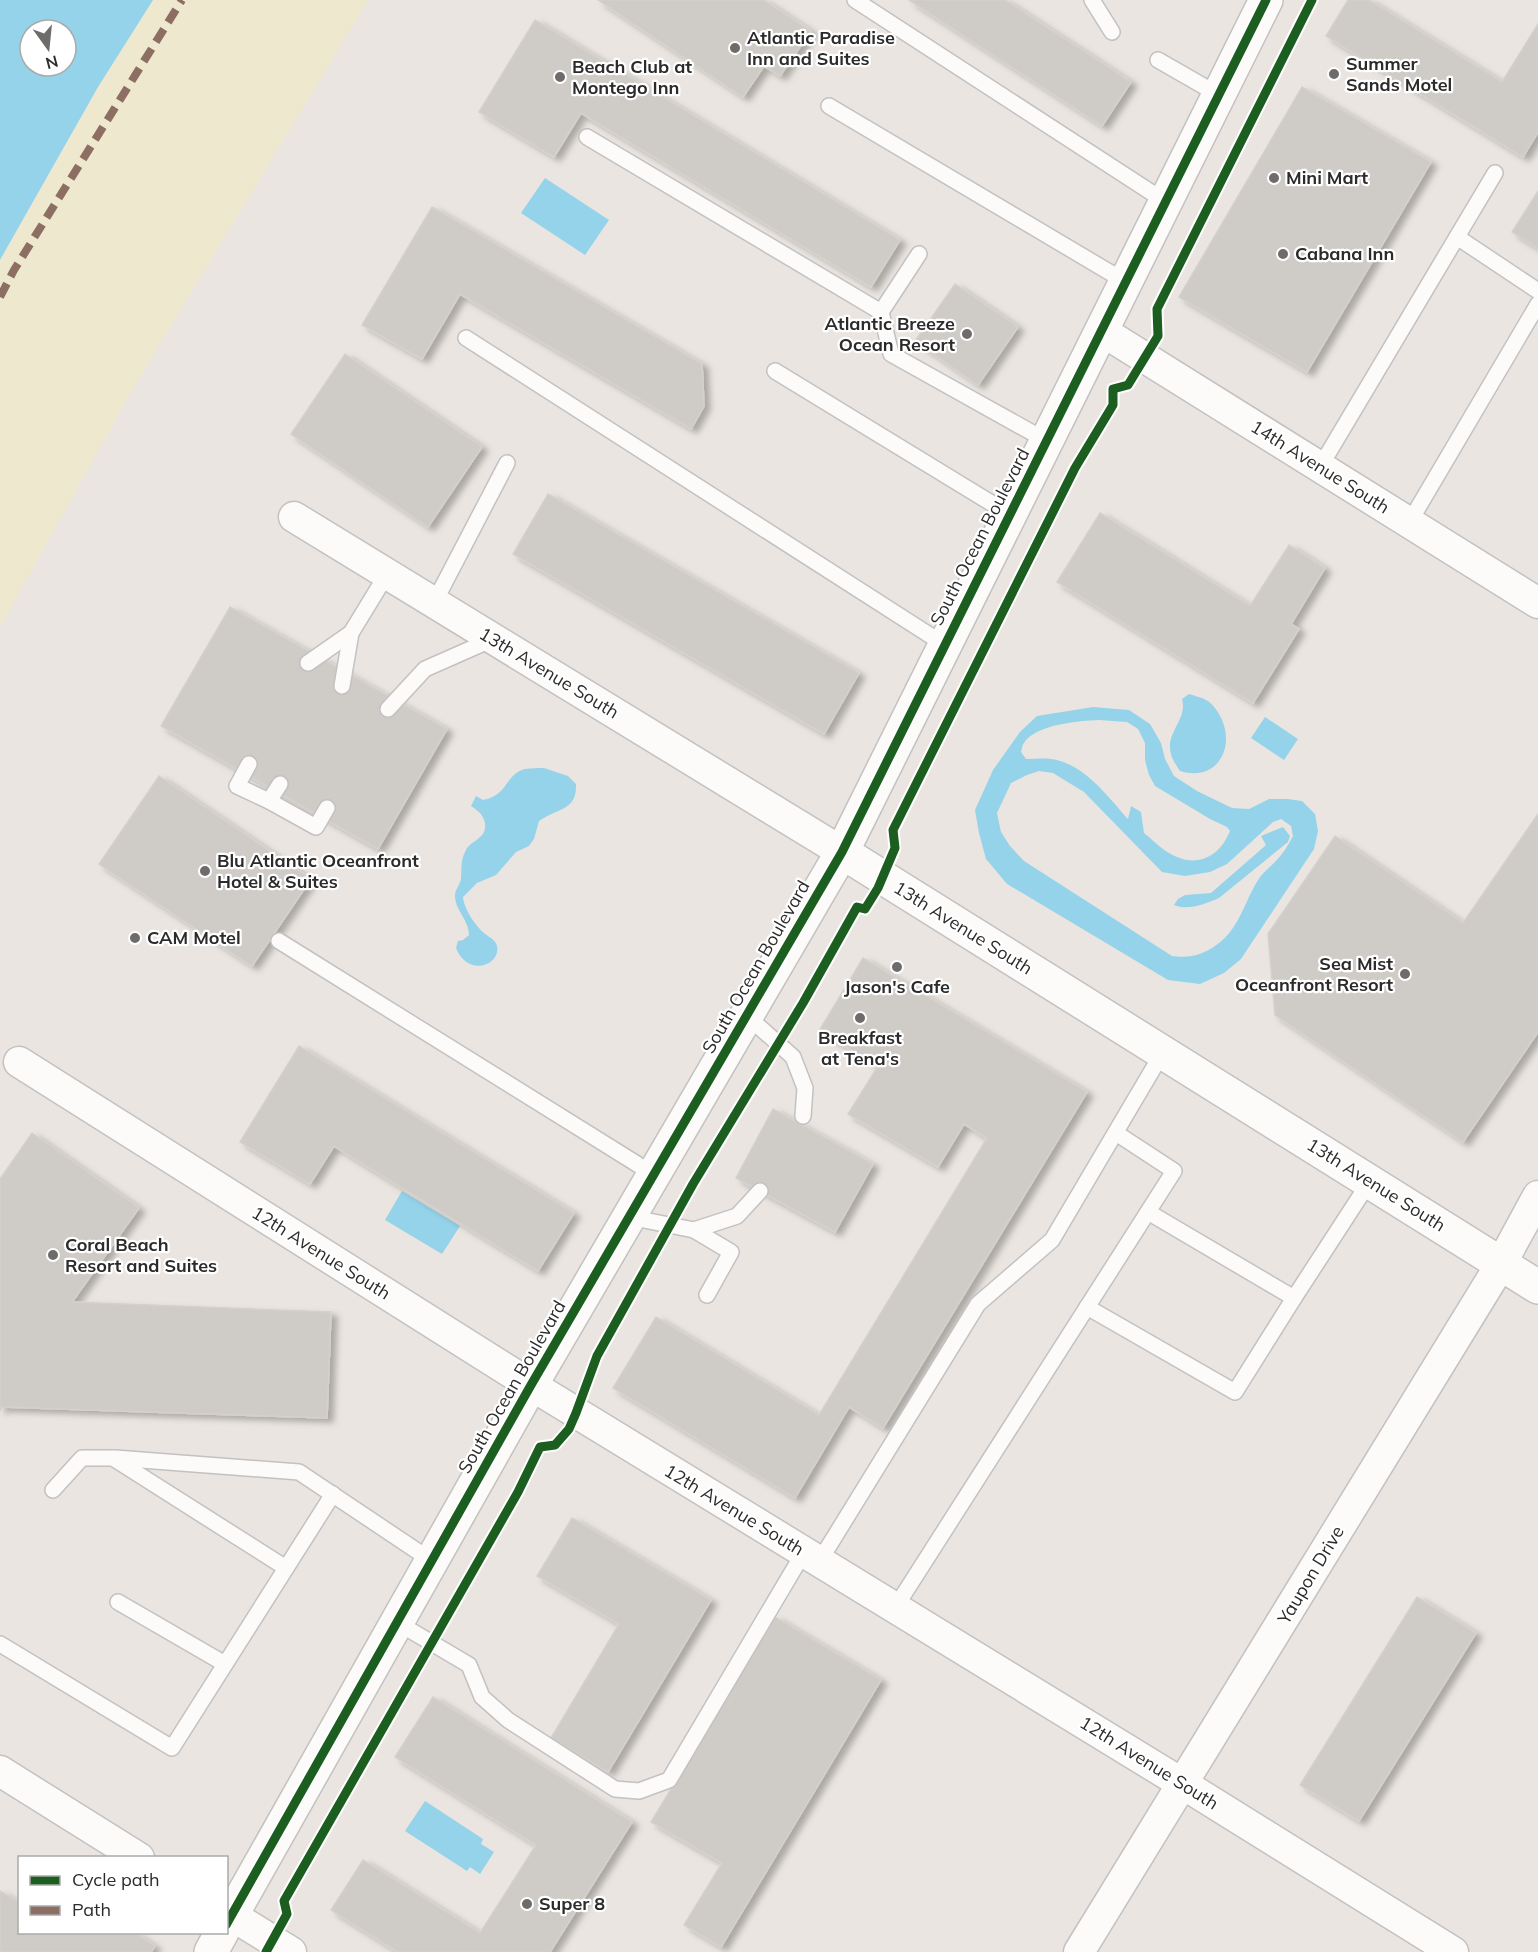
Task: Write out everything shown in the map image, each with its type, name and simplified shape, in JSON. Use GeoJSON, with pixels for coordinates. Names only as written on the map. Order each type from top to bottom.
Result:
{"type":"FeatureCollection","features":[{"type":"Feature","properties":{"kind":"main road","name":"South Ocean Boulevard"},"geometry":{"type":"LineString","coordinates":[[228,1919],[531,1385],[842,852],[1266,0]]}},
{"type":"Feature","properties":{"kind":"main road","name":"13th Avenue South"},"geometry":{"type":"LineString","coordinates":[[842,852],[1538,1287]]}},
{"type":"Feature","properties":{"kind":"main road","name":"South Ocean Boulevard"},"geometry":{"type":"LineString","coordinates":[[211,1952],[220,1934]]}},
{"type":"Feature","properties":{"kind":"street","name":"14th Avenue South"},"geometry":{"type":"LineString","coordinates":[[1102,331],[1538,603]]}},
{"type":"Feature","properties":{"kind":"street","name":"13th Avenue South"},"geometry":{"type":"LineString","coordinates":[[294,517],[842,852]]}},
{"type":"Feature","properties":{"kind":"street","name":"12th Avenue South"},"geometry":{"type":"LineString","coordinates":[[19,1062],[531,1385],[1453,1952]]}},
{"type":"Feature","properties":{"kind":"street","name":"Yaupon Drive"},"geometry":{"type":"LineString","coordinates":[[1079,1952],[1501,1264],[1538,1196]]}},
{"type":"Feature","properties":{"kind":"street"},"geometry":{"type":"LineString","coordinates":[[0,1771],[137,1856]]}},
{"type":"Feature","properties":{"kind":"street"},"geometry":{"type":"LineString","coordinates":[[228,1921],[291,1952]]}},
{"type":"Feature","properties":{"kind":"lane"},"geometry":{"type":"LineString","coordinates":[[855,0],[1166,202]]}},
{"type":"Feature","properties":{"kind":"lane"},"geometry":{"type":"LineString","coordinates":[[1092,0],[1112,32]]}},
{"type":"Feature","properties":{"kind":"lane"},"geometry":{"type":"LineString","coordinates":[[1158,60],[1219,94]]}},
{"type":"Feature","properties":{"kind":"lane"},"geometry":{"type":"LineString","coordinates":[[829,106],[1126,282]]}},
{"type":"Feature","properties":{"kind":"lane"},"geometry":{"type":"LineString","coordinates":[[587,137],[881,312],[891,354],[1047,441]]}},
{"type":"Feature","properties":{"kind":"lane"},"geometry":{"type":"LineString","coordinates":[[1320,467],[1495,173]]}},
{"type":"Feature","properties":{"kind":"lane"},"geometry":{"type":"LineString","coordinates":[[1457,237],[1538,291]]}},
{"type":"Feature","properties":{"kind":"lane"},"geometry":{"type":"LineString","coordinates":[[881,312],[919,254]]}},
{"type":"Feature","properties":{"kind":"lane"},"geometry":{"type":"LineString","coordinates":[[1410,523],[1538,304]]}},
{"type":"Feature","properties":{"kind":"lane"},"geometry":{"type":"LineString","coordinates":[[466,338],[945,645]]}},
{"type":"Feature","properties":{"kind":"lane"},"geometry":{"type":"LineString","coordinates":[[775,371],[1009,514]]}},
{"type":"Feature","properties":{"kind":"lane"},"geometry":{"type":"LineString","coordinates":[[434,603],[507,463]]}},
{"type":"Feature","properties":{"kind":"lane"},"geometry":{"type":"LineString","coordinates":[[342,686],[351,633],[387,574]]}},
{"type":"Feature","properties":{"kind":"lane"},"geometry":{"type":"LineString","coordinates":[[308,663],[351,633]]}},
{"type":"Feature","properties":{"kind":"lane"},"geometry":{"type":"LineString","coordinates":[[388,709],[425,669],[493,639]]}},
{"type":"Feature","properties":{"kind":"lane"},"geometry":{"type":"LineString","coordinates":[[249,764],[237,786],[316,827],[327,808]]}},
{"type":"Feature","properties":{"kind":"lane"},"geometry":{"type":"LineString","coordinates":[[269,801],[280,784]]}},
{"type":"Feature","properties":{"kind":"lane"},"geometry":{"type":"LineString","coordinates":[[279,941],[653,1174]]}},
{"type":"Feature","properties":{"kind":"lane"},"geometry":{"type":"LineString","coordinates":[[746,1015],[794,1057],[805,1088],[803,1116]]}},
{"type":"Feature","properties":{"kind":"lane"},"geometry":{"type":"LineString","coordinates":[[398,1623],[469,1665],[482,1697],[508,1720],[615,1789],[639,1791],[669,1780],[978,1304],[1052,1240],[1164,1052]]}},
{"type":"Feature","properties":{"kind":"lane"},"geometry":{"type":"LineString","coordinates":[[895,1608],[1174,1171],[1116,1132]]}},
{"type":"Feature","properties":{"kind":"lane"},"geometry":{"type":"LineString","coordinates":[[1087,1307],[1235,1392],[1370,1181]]}},
{"type":"Feature","properties":{"kind":"lane"},"geometry":{"type":"LineString","coordinates":[[694,1230],[737,1216],[760,1191]]}},
{"type":"Feature","properties":{"kind":"lane"},"geometry":{"type":"LineString","coordinates":[[1148,1212],[1294,1298]]}},
{"type":"Feature","properties":{"kind":"lane"},"geometry":{"type":"LineString","coordinates":[[629,1217],[694,1230],[731,1252],[706,1295]]}},
{"type":"Feature","properties":{"kind":"lane"},"geometry":{"type":"LineString","coordinates":[[54,1490],[82,1458],[115,1458],[298,1472],[432,1561]]}},
{"type":"Feature","properties":{"kind":"lane"},"geometry":{"type":"LineString","coordinates":[[115,1458],[286,1568]]}},
{"type":"Feature","properties":{"kind":"lane"},"geometry":{"type":"LineString","coordinates":[[0,1644],[172,1748],[333,1494]]}},
{"type":"Feature","properties":{"kind":"lane"},"geometry":{"type":"LineString","coordinates":[[118,1602],[225,1664]]}},
{"type":"Feature","properties":{"kind":"sand"},"geometry":{"type":"Polygon","coordinates":[[[153,0],[368,0],[131,392],[0,627],[0,260],[98,87],[153,0]]]}},
{"type":"Feature","properties":{"kind":"water"},"geometry":{"type":"Polygon","coordinates":[[[0,0],[153,0],[98,87],[0,260],[0,0]]]}},
{"type":"Feature","properties":{"kind":"water"},"geometry":{"type":"Polygon","coordinates":[[[545,178],[609,220],[585,255],[521,213],[545,178]]]}},
{"type":"Feature","properties":{"kind":"water"},"geometry":{"type":"Polygon","coordinates":[[[1189,694],[1204,699],[1214,706],[1224,726],[1226,737],[1221,758],[1214,766],[1194,773],[1180,771],[1172,758],[1170,746],[1173,732],[1182,713],[1182,699],[1189,694]]]}},
{"type":"Feature","properties":{"kind":"water"},"geometry":{"type":"Polygon","coordinates":[[[1093,707],[1129,710],[1150,724],[1161,743],[1165,759],[1174,776],[1197,791],[1232,808],[1249,809],[1269,799],[1302,801],[1315,814],[1318,831],[1314,849],[1241,959],[1224,973],[1200,984],[1168,980],[1007,884],[986,859],[975,810],[993,770],[1020,732],[1037,716],[1093,707]],[[1099,720],[1058,725],[1038,732],[1024,743],[1021,752],[1026,759],[1056,760],[1080,770],[1128,819],[1131,806],[1141,812],[1144,833],[1166,851],[1179,858],[1197,860],[1213,854],[1230,831],[1227,827],[1155,786],[1145,760],[1145,743],[1138,729],[1127,722],[1099,720]],[[1039,771],[1011,783],[997,813],[1001,832],[1010,846],[1024,861],[1172,956],[1198,955],[1221,941],[1240,917],[1260,877],[1280,857],[1293,836],[1291,826],[1281,819],[1273,822],[1227,864],[1210,872],[1185,876],[1162,872],[1084,792],[1053,773],[1039,771]]]}},
{"type":"Feature","properties":{"kind":"water"},"geometry":{"type":"Polygon","coordinates":[[[1265,717],[1298,739],[1284,760],[1251,738],[1265,717]]]}},
{"type":"Feature","properties":{"kind":"water"},"geometry":{"type":"Polygon","coordinates":[[[544,768],[568,776],[576,784],[573,799],[565,808],[539,821],[534,839],[529,846],[516,852],[496,875],[477,883],[463,897],[465,907],[474,921],[484,933],[494,940],[497,946],[494,959],[489,963],[475,966],[461,957],[456,948],[458,941],[469,935],[467,925],[457,906],[455,894],[461,879],[462,862],[467,848],[481,836],[485,829],[483,817],[471,806],[476,796],[483,800],[498,794],[518,772],[525,769],[544,768]]]}},
{"type":"Feature","properties":{"kind":"water"},"geometry":{"type":"Polygon","coordinates":[[[1283,827],[1290,836],[1288,842],[1219,898],[1191,907],[1174,905],[1185,895],[1211,893],[1266,845],[1261,836],[1283,827]]]}},
{"type":"Feature","properties":{"kind":"water"},"geometry":{"type":"Polygon","coordinates":[[[402,1191],[460,1226],[442,1254],[385,1220],[402,1191]]]}},
{"type":"Feature","properties":{"kind":"water"},"geometry":{"type":"Polygon","coordinates":[[[425,1801],[483,1839],[481,1844],[494,1852],[480,1874],[470,1867],[467,1871],[405,1831],[425,1801]]]}},
{"type":"Feature","properties":{"kind":"building","name":"Atlantic Paradise Inn and Suites"},"geometry":{"type":"Polygon","coordinates":[[[598,0],[764,0],[811,31],[780,76],[764,66],[743,97],[598,0]]]}},
{"type":"Feature","properties":{"kind":"building"},"geometry":{"type":"Polygon","coordinates":[[[909,0],[1005,0],[1131,82],[1102,126],[909,0]]]}},
{"type":"Feature","properties":{"kind":"building"},"geometry":{"type":"Polygon","coordinates":[[[1348,0],[1369,0],[1502,82],[1538,24],[1538,132],[1523,157],[1326,36],[1348,0]]]}},
{"type":"Feature","properties":{"kind":"building"},"geometry":{"type":"Polygon","coordinates":[[[535,20],[900,240],[871,287],[581,113],[554,157],[479,112],[535,20]]]}},
{"type":"Feature","properties":{"kind":"building"},"geometry":{"type":"Polygon","coordinates":[[[1302,87],[1431,162],[1307,372],[1179,297],[1302,87]]]}},
{"type":"Feature","properties":{"kind":"building"},"geometry":{"type":"Polygon","coordinates":[[[1538,191],[1538,248],[1512,232],[1538,191]]]}},
{"type":"Feature","properties":{"kind":"building"},"geometry":{"type":"Polygon","coordinates":[[[432,207],[702,364],[704,406],[691,429],[460,294],[422,359],[362,325],[432,207]]]}},
{"type":"Feature","properties":{"kind":"building","name":"Atlantic Breeze Ocean Resort"},"geometry":{"type":"Polygon","coordinates":[[[955,284],[1018,327],[978,385],[915,341],[955,284]]]}},
{"type":"Feature","properties":{"kind":"building"},"geometry":{"type":"Polygon","coordinates":[[[345,354],[482,447],[428,527],[291,434],[345,354]]]}},
{"type":"Feature","properties":{"kind":"building"},"geometry":{"type":"Polygon","coordinates":[[[548,494],[859,673],[824,734],[513,554],[548,494]]]}},
{"type":"Feature","properties":{"kind":"building"},"geometry":{"type":"Polygon","coordinates":[[[1100,513],[1250,606],[1289,545],[1325,568],[1291,624],[1299,629],[1253,703],[1057,582],[1100,513]]]}},
{"type":"Feature","properties":{"kind":"building"},"geometry":{"type":"Polygon","coordinates":[[[230,607],[447,729],[378,849],[161,726],[230,607]]]}},
{"type":"Feature","properties":{"kind":"building","name":"Blu Atlantic Oceanfront Hotel & Suites"},"geometry":{"type":"Polygon","coordinates":[[[159,776],[311,879],[252,966],[99,864],[159,776]]]}},
{"type":"Feature","properties":{"kind":"building","name":"Sea Mist Oceanfront Resort"},"geometry":{"type":"Polygon","coordinates":[[[1538,814],[1538,1032],[1463,1142],[1275,1015],[1268,934],[1335,836],[1463,923],[1538,814]]]}},
{"type":"Feature","properties":{"kind":"building"},"geometry":{"type":"Polygon","coordinates":[[[863,958],[1087,1092],[883,1428],[849,1407],[795,1498],[613,1388],[656,1317],[819,1415],[987,1138],[964,1124],[938,1167],[848,1114],[878,1066],[819,1031],[863,958]]]}},
{"type":"Feature","properties":{"kind":"building"},"geometry":{"type":"Polygon","coordinates":[[[299,1046],[574,1213],[538,1271],[334,1146],[310,1184],[240,1142],[299,1046]]]}},
{"type":"Feature","properties":{"kind":"building"},"geometry":{"type":"Polygon","coordinates":[[[773,1109],[873,1164],[835,1232],[736,1178],[773,1109]]]}},
{"type":"Feature","properties":{"kind":"building","name":"Coral Beach Resort and Suites"},"geometry":{"type":"Polygon","coordinates":[[[32,1133],[139,1208],[72,1302],[331,1312],[327,1418],[2,1407],[0,1411],[0,1179],[32,1133]]]}},
{"type":"Feature","properties":{"kind":"building"},"geometry":{"type":"Polygon","coordinates":[[[572,1518],[711,1600],[608,1772],[551,1738],[619,1624],[537,1576],[572,1518]]]}},
{"type":"Feature","properties":{"kind":"building"},"geometry":{"type":"Polygon","coordinates":[[[1417,1597],[1476,1633],[1359,1821],[1300,1785],[1417,1597]]]}},
{"type":"Feature","properties":{"kind":"building"},"geometry":{"type":"Polygon","coordinates":[[[775,1617],[881,1680],[721,1947],[684,1925],[722,1863],[651,1822],[775,1617]]]}},
{"type":"Feature","properties":{"kind":"building"},"geometry":{"type":"Polygon","coordinates":[[[433,1697],[632,1822],[550,1952],[398,1952],[331,1910],[363,1860],[480,1933],[536,1845],[395,1757],[433,1697]]]}},
{"type":"Feature","properties":{"kind":"building"},"geometry":{"type":"Polygon","coordinates":[[[0,1891],[18,1902],[18,1934],[137,1934],[155,1946],[151,1952],[0,1951],[0,1891]]]}},
{"type":"Feature","properties":{"kind":"marked path"},"geometry":{"type":"LineString","coordinates":[[0,297],[14,270],[182,0]]}},
{"type":"Feature","properties":{"kind":"cycle path"},"geometry":{"type":"LineString","coordinates":[[228,1921],[531,1385],[842,852],[1266,0]]}},
{"type":"Feature","properties":{"kind":"cycle path"},"geometry":{"type":"LineString","coordinates":[[266,1952],[287,1914],[284,1901],[518,1492],[540,1447],[555,1445],[569,1429],[597,1356],[693,1184],[803,1003],[857,907],[865,909],[878,888],[895,848],[893,830],[1075,468],[1113,405],[1113,389],[1128,385],[1158,336],[1157,309],[1312,0]]}},
{"type":"Feature","properties":{"kind":"place","name":"Atlantic Paradise Inn and Suites"},"geometry":{"type":"Point","coordinates":[735,48]}},
{"type":"Feature","properties":{"kind":"place","name":"Summer Sands Motel"},"geometry":{"type":"Point","coordinates":[1334,74]}},
{"type":"Feature","properties":{"kind":"place","name":"Beach Club at Montego Inn"},"geometry":{"type":"Point","coordinates":[560,77]}},
{"type":"Feature","properties":{"kind":"place","name":"Mini Mart"},"geometry":{"type":"Point","coordinates":[1274,178]}},
{"type":"Feature","properties":{"kind":"place","name":"Cabana Inn"},"geometry":{"type":"Point","coordinates":[1283,254]}},
{"type":"Feature","properties":{"kind":"place","name":"Atlantic Breeze Ocean Resort"},"geometry":{"type":"Point","coordinates":[967,334]}},
{"type":"Feature","properties":{"kind":"place","name":"Blu Atlantic Oceanfront Hotel & Suites"},"geometry":{"type":"Point","coordinates":[205,871]}},
{"type":"Feature","properties":{"kind":"place","name":"CAM Motel"},"geometry":{"type":"Point","coordinates":[135,938]}},
{"type":"Feature","properties":{"kind":"place","name":"Jason's Cafe"},"geometry":{"type":"Point","coordinates":[897,967]}},
{"type":"Feature","properties":{"kind":"place","name":"Sea Mist Oceanfront Resort"},"geometry":{"type":"Point","coordinates":[1405,974]}},
{"type":"Feature","properties":{"kind":"place","name":"Breakfast at Tena's"},"geometry":{"type":"Point","coordinates":[860,1018]}},
{"type":"Feature","properties":{"kind":"place","name":"Coral Beach Resort and Suites"},"geometry":{"type":"Point","coordinates":[53,1255]}},
{"type":"Feature","properties":{"kind":"place","name":"Super 8"},"geometry":{"type":"Point","coordinates":[527,1904]}}]}
